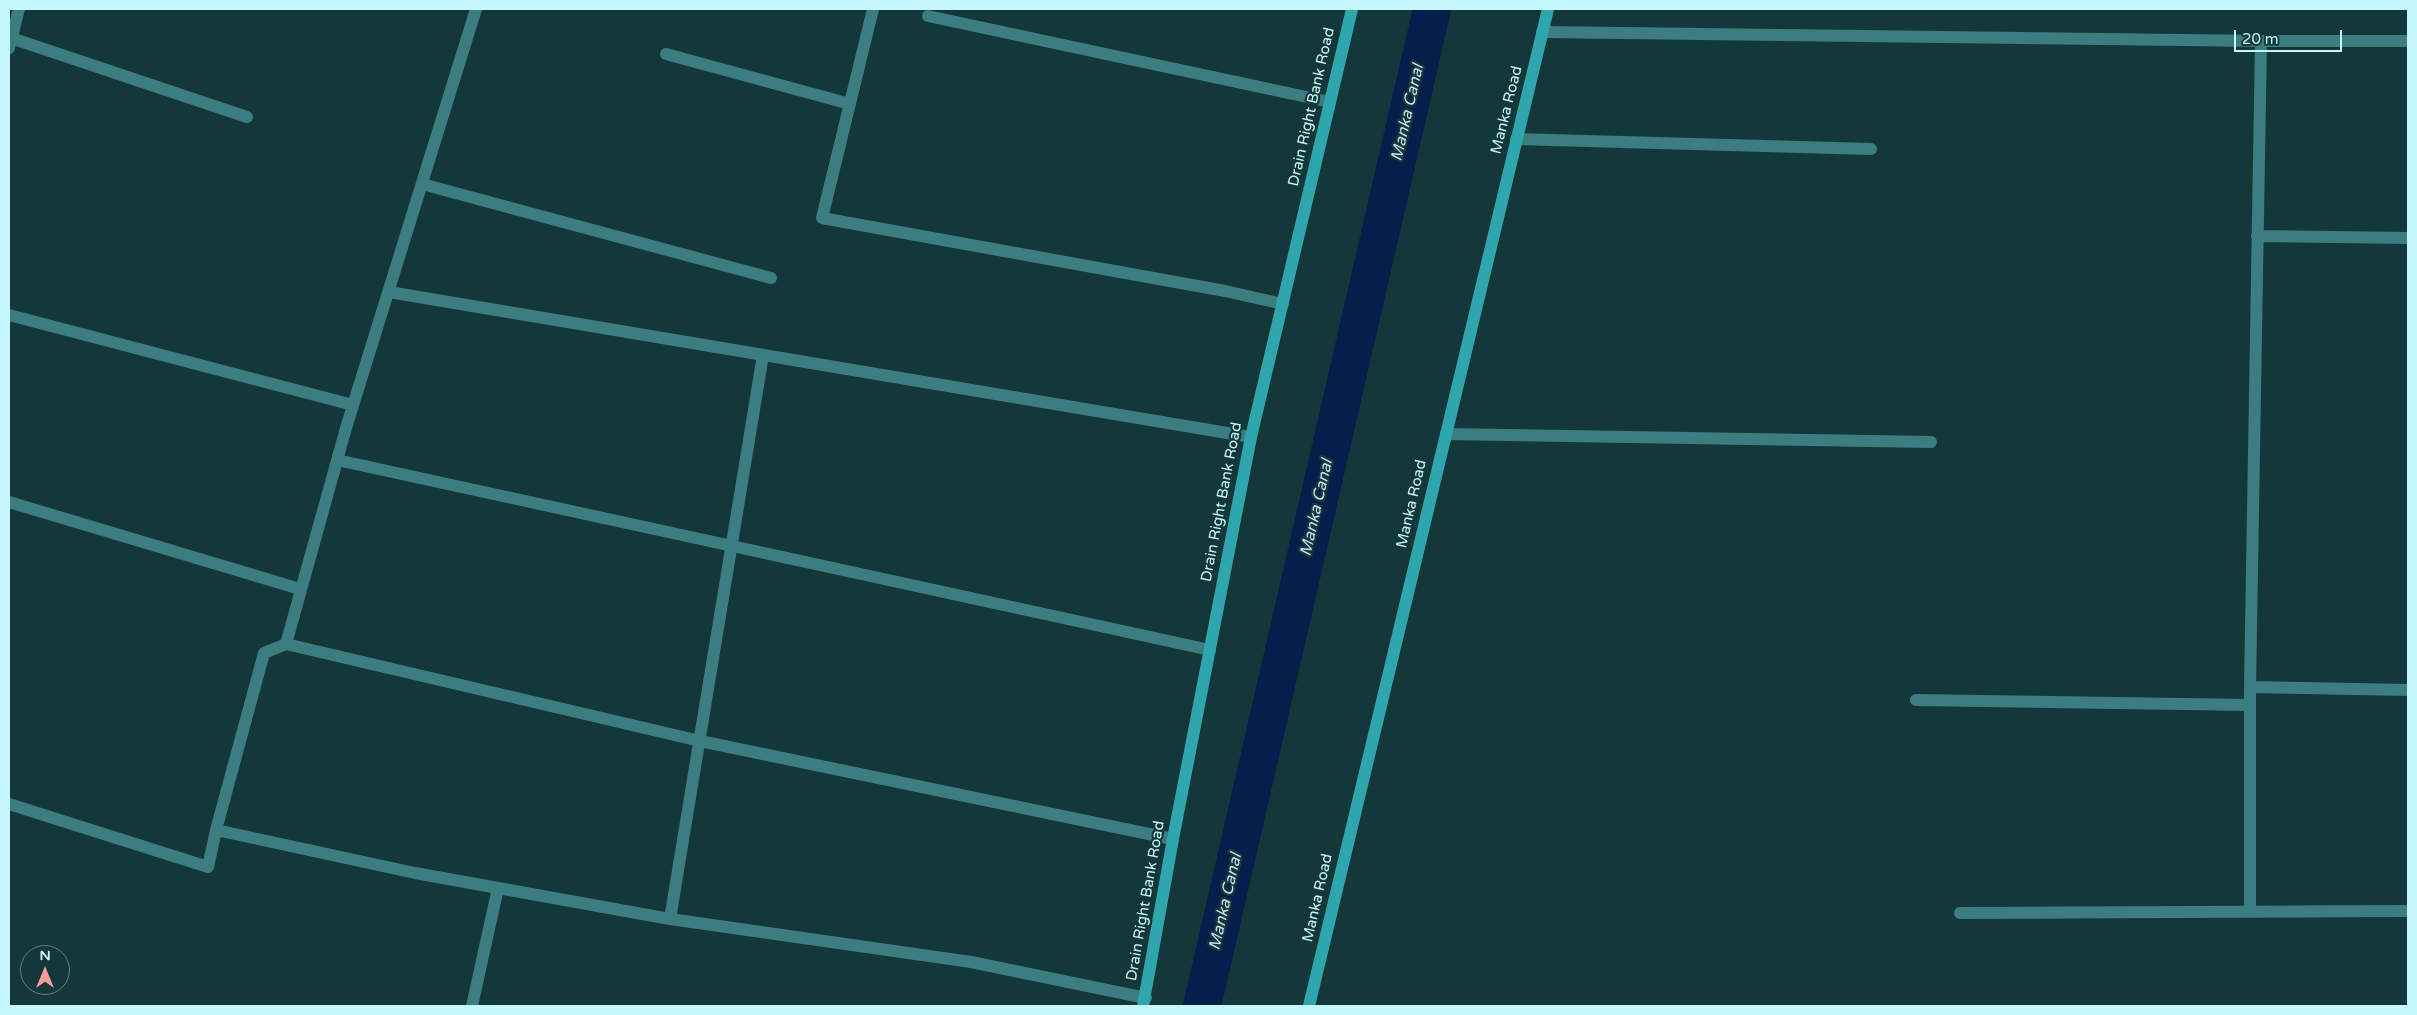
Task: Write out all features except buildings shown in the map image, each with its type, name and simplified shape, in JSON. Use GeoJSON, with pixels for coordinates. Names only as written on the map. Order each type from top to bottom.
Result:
{"type":"FeatureCollection","features":[{"type":"Feature","properties":{"kind":"street"},"geometry":{"type":"LineString","coordinates":[[286,644],[353,405],[476,9]]}},
{"type":"Feature","properties":{"kind":"street"},"geometry":{"type":"LineString","coordinates":[[873,9],[822,218],[1225,291],[1283,304]]}},
{"type":"Feature","properties":{"kind":"street","name":"Drain Right Bank Road"},"geometry":{"type":"LineString","coordinates":[[1145,1002],[1173,839],[1251,437],[1352,9]]}},
{"type":"Feature","properties":{"kind":"street","name":"Manka Road"},"geometry":{"type":"LineString","coordinates":[[1309,1006],[1548,9]]}},
{"type":"Feature","properties":{"kind":"street"},"geometry":{"type":"LineString","coordinates":[[14,16],[10,43],[247,117]]}},
{"type":"Feature","properties":{"kind":"street"},"geometry":{"type":"LineString","coordinates":[[928,16],[1330,102]]}},
{"type":"Feature","properties":{"kind":"street"},"geometry":{"type":"LineString","coordinates":[[1542,32],[2261,41],[2408,41]]}},
{"type":"Feature","properties":{"kind":"street"},"geometry":{"type":"LineString","coordinates":[[2250,912],[2250,687],[2261,41]]}},
{"type":"Feature","properties":{"kind":"street"},"geometry":{"type":"LineString","coordinates":[[666,54],[850,104]]}},
{"type":"Feature","properties":{"kind":"street"},"geometry":{"type":"LineString","coordinates":[[1516,139],[1871,149]]}},
{"type":"Feature","properties":{"kind":"street"},"geometry":{"type":"LineString","coordinates":[[422,184],[771,278]]}},
{"type":"Feature","properties":{"kind":"street"},"geometry":{"type":"LineString","coordinates":[[2257,236],[2408,238]]}},
{"type":"Feature","properties":{"kind":"street"},"geometry":{"type":"LineString","coordinates":[[388,292],[1251,437]]}},
{"type":"Feature","properties":{"kind":"street"},"geometry":{"type":"LineString","coordinates":[[9,315],[353,405]]}},
{"type":"Feature","properties":{"kind":"street"},"geometry":{"type":"LineString","coordinates":[[670,918],[763,354]]}},
{"type":"Feature","properties":{"kind":"street"},"geometry":{"type":"LineString","coordinates":[[1446,434],[1931,442]]}},
{"type":"Feature","properties":{"kind":"street"},"geometry":{"type":"LineString","coordinates":[[337,460],[1210,650]]}},
{"type":"Feature","properties":{"kind":"street"},"geometry":{"type":"LineString","coordinates":[[9,502],[300,589]]}},
{"type":"Feature","properties":{"kind":"street"},"geometry":{"type":"LineString","coordinates":[[9,804],[208,867],[216,830],[264,653],[286,644],[700,741],[1173,839]]}},
{"type":"Feature","properties":{"kind":"street"},"geometry":{"type":"LineString","coordinates":[[2250,687],[2408,690]]}},
{"type":"Feature","properties":{"kind":"street"},"geometry":{"type":"LineString","coordinates":[[1916,700],[2250,705]]}},
{"type":"Feature","properties":{"kind":"street"},"geometry":{"type":"LineString","coordinates":[[216,830],[415,873],[498,888],[670,918],[971,962],[1145,1002]]}},
{"type":"Feature","properties":{"kind":"street"},"geometry":{"type":"LineString","coordinates":[[472,1006],[498,888]]}},
{"type":"Feature","properties":{"kind":"street"},"geometry":{"type":"LineString","coordinates":[[1960,913],[2408,911]]}},
{"type":"Feature","properties":{"kind":"waterway","name":"Manka Canal"},"geometry":{"type":"LineString","coordinates":[[1202,1006],[1432,9]]}}]}
